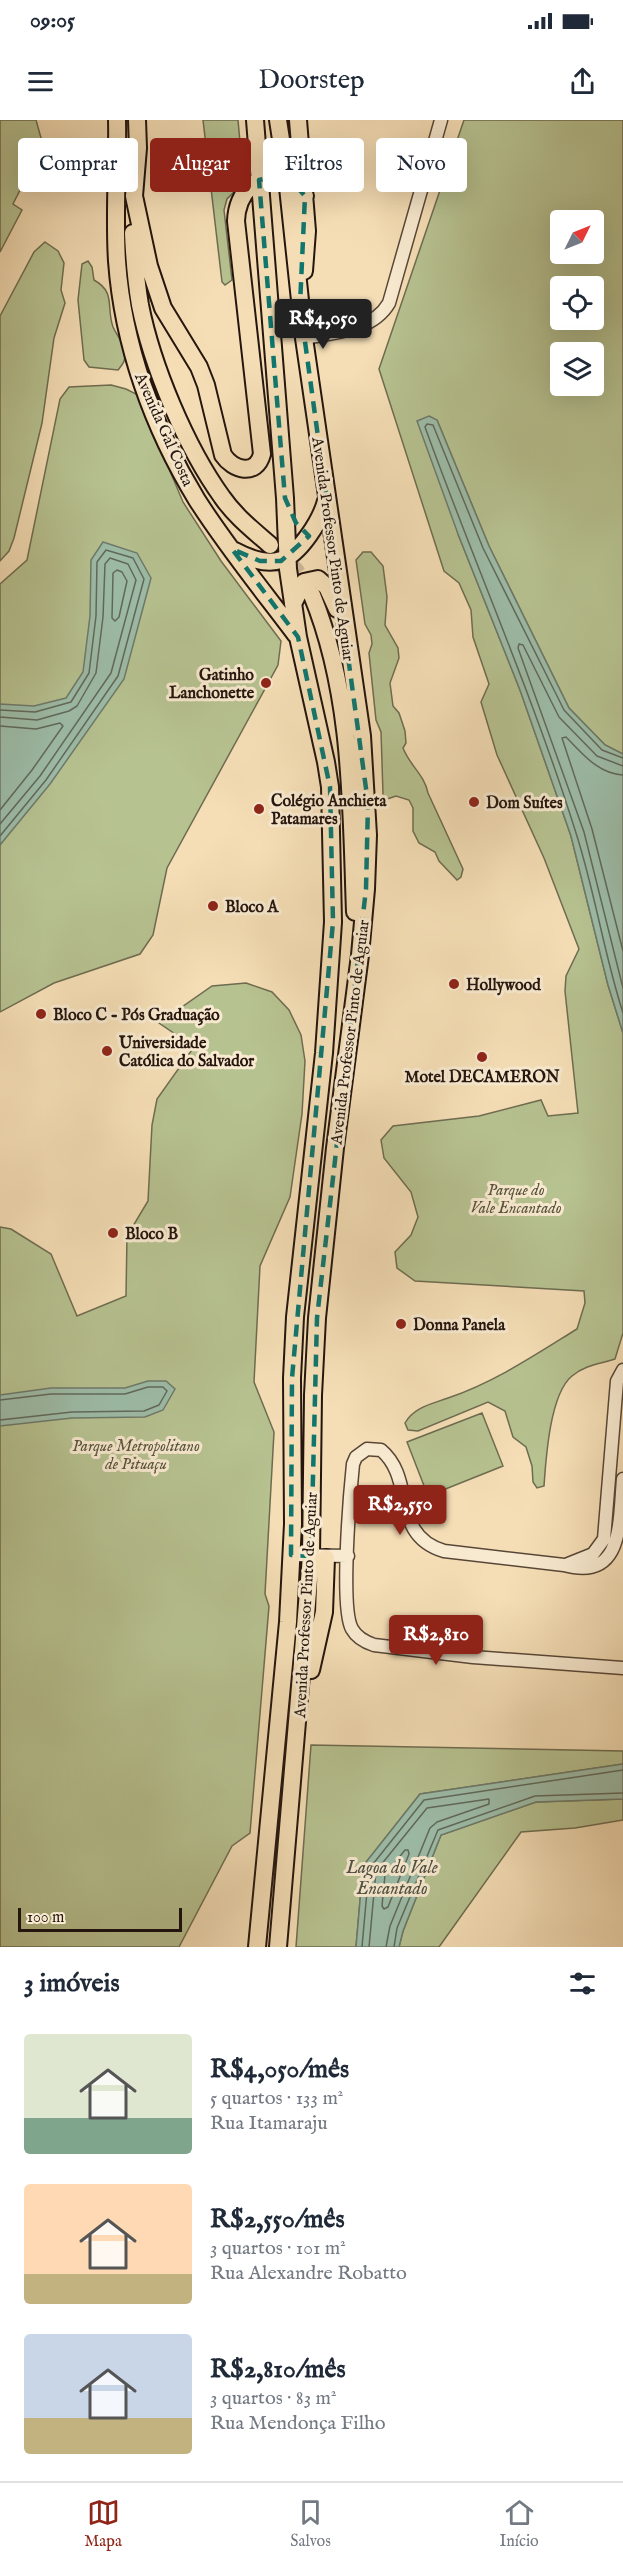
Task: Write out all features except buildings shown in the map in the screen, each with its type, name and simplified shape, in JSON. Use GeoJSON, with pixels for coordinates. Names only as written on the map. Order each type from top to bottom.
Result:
{"type":"FeatureCollection","features":[{"type":"Feature","properties":{"kind":"main road","name":"Avenida Gal Costa"},"geometry":{"type":"LineString","coordinates":[[117,120],[117,260],[134,358],[145,391],[176,461],[198,501],[298,638]]}},
{"type":"Feature","properties":{"kind":"main road"},"geometry":{"type":"LineString","coordinates":[[136,120],[138,148],[134,196],[135,271],[141,307],[158,366],[174,408],[205,471],[223,499],[270,545]]}},
{"type":"Feature","properties":{"kind":"main road","name":"Avenida Professor Pinto de Aguiar"},"geometry":{"type":"LineString","coordinates":[[278,120],[281,138]]}},
{"type":"Feature","properties":{"kind":"main road"},"geometry":{"type":"LineString","coordinates":[[298,120],[308,231],[300,305]]}},
{"type":"Feature","properties":{"kind":"main road","name":"Avenida Professor Pinto de Aguiar"},"geometry":{"type":"LineString","coordinates":[[257,1947],[288,1622],[295,1317],[324,1053],[333,922],[330,787],[298,638],[287,557],[285,498],[259,180],[259,123]]}},
{"type":"Feature","properties":{"kind":"main road"},"geometry":{"type":"LineString","coordinates":[[134,196],[148,266],[163,308],[199,367],[206,385],[219,447],[228,462],[240,469],[247,469],[256,465],[262,454],[236,221],[237,207],[250,186],[263,179]]}},
{"type":"Feature","properties":{"kind":"main road","name":"Avenida Professor Pinto de Aguiar"},"geometry":{"type":"LineString","coordinates":[[278,1947],[298,1727],[319,1557],[314,1376],[317,1318],[334,1148],[360,955],[366,889],[368,803],[362,735],[304,338],[288,192]]}},
{"type":"Feature","properties":{"kind":"main road"},"geometry":{"type":"LineString","coordinates":[[302,192],[305,196]]}},
{"type":"Feature","properties":{"kind":"main road"},"geometry":{"type":"LineString","coordinates":[[285,498],[293,518],[300,527],[310,529],[315,526]]}},
{"type":"Feature","properties":{"kind":"main road"},"geometry":{"type":"LineString","coordinates":[[232,549],[261,561],[280,561],[304,541],[315,526],[326,498]]}},
{"type":"Feature","properties":{"kind":"main road"},"geometry":{"type":"LineString","coordinates":[[293,604],[304,582],[318,579],[330,593],[346,632]]}},
{"type":"Feature","properties":{"kind":"main road"},"geometry":{"type":"LineString","coordinates":[[312,595],[329,638],[347,748],[352,792],[356,918],[360,955]]}},
{"type":"Feature","properties":{"kind":"main road"},"geometry":{"type":"LineString","coordinates":[[298,1727],[323,1618],[325,1578],[319,1557]]}},
{"type":"Feature","properties":{"kind":"street"},"geometry":{"type":"LineString","coordinates":[[304,338],[358,327],[375,319],[385,310],[389,303],[441,120]]}},
{"type":"Feature","properties":{"kind":"street"},"geometry":{"type":"LineString","coordinates":[[564,1565],[593,1554],[604,1539],[617,1381],[623,1370]]}},
{"type":"Feature","properties":{"kind":"street"},"geometry":{"type":"LineString","coordinates":[[623,1479],[615,1554],[606,1564],[579,1569],[564,1565],[444,1551],[422,1542],[412,1527],[394,1464],[381,1450],[373,1448],[362,1452],[353,1464],[346,1597],[352,1629],[364,1641],[374,1645],[473,1657],[623,1668]]}},
{"type":"Feature","properties":{"kind":"street"},"geometry":{"type":"LineString","coordinates":[[291,1555],[348,1556]]}},
{"type":"Feature","properties":{"kind":"street"},"geometry":{"type":"LineString","coordinates":[[325,1578],[347,1579]]}},
{"type":"Feature","properties":{"kind":"highlighted area"},"geometry":{"type":"Polygon","coordinates":[[[279,176],[292,181],[305,196],[300,305],[368,803],[366,889],[317,1318],[311,1556],[291,1555],[292,1378],[333,922],[330,787],[298,637],[232,549],[260,561],[281,561],[309,536],[296,523],[285,498],[259,180],[279,176]]]}},
{"type":"Feature","properties":{"kind":"green space"},"geometry":{"type":"Polygon","coordinates":[[[0,120],[36,120],[41,138],[18,138],[19,192],[13,204],[22,210],[0,252],[0,120]]]}},
{"type":"Feature","properties":{"kind":"green space"},"geometry":{"type":"Polygon","coordinates":[[[203,120],[238,120],[240,138],[205,138],[203,120]]]}},
{"type":"Feature","properties":{"kind":"green space","name":"Parque do Vale Encantado"},"geometry":{"type":"Polygon","coordinates":[[[464,120],[623,120],[623,754],[605,745],[569,708],[489,546],[437,420],[458,534],[520,690],[571,836],[608,985],[623,1033],[623,1333],[615,1359],[582,1369],[565,1385],[550,1427],[544,1486],[537,1488],[533,1482],[532,1466],[526,1447],[513,1437],[505,1411],[488,1402],[418,1431],[408,1430],[405,1423],[418,1410],[465,1392],[498,1376],[577,1329],[585,1303],[584,1291],[415,1281],[397,1268],[395,1252],[411,1235],[418,1217],[411,1192],[384,1158],[381,1140],[393,1126],[479,1116],[541,1100],[548,1116],[578,1113],[565,991],[566,976],[579,949],[544,858],[497,755],[481,702],[489,684],[473,637],[471,610],[459,583],[444,571],[379,369],[439,192],[467,192],[467,138],[458,138],[464,120]]]}},
{"type":"Feature","properties":{"kind":"green space"},"geometry":{"type":"Polygon","coordinates":[[[211,192],[234,192],[227,199],[224,210],[232,280],[225,285],[222,282],[211,192]]]}},
{"type":"Feature","properties":{"kind":"green space"},"geometry":{"type":"Polygon","coordinates":[[[45,242],[58,251],[64,263],[61,290],[65,303],[54,338],[42,423],[14,538],[9,551],[0,561],[0,316],[34,252],[45,242]]]}},
{"type":"Feature","properties":{"kind":"green space"},"geometry":{"type":"Polygon","coordinates":[[[88,261],[92,267],[94,280],[108,295],[113,327],[124,349],[124,361],[118,370],[89,367],[84,360],[78,300],[82,264],[88,261]]]}},
{"type":"Feature","properties":{"kind":"green space"},"geometry":{"type":"Polygon","coordinates":[[[111,385],[138,395],[183,502],[221,561],[281,641],[278,665],[167,868],[153,935],[140,954],[54,983],[0,1012],[0,584],[27,560],[60,399],[69,387],[111,385]]]}},
{"type":"Feature","properties":{"kind":"green space"},"geometry":{"type":"Polygon","coordinates":[[[363,552],[371,552],[383,566],[387,597],[385,625],[398,648],[399,658],[390,683],[393,706],[399,713],[405,731],[406,743],[403,748],[426,786],[463,869],[461,877],[457,880],[439,861],[435,852],[419,843],[413,831],[413,808],[409,800],[396,796],[387,799],[383,794],[381,732],[376,720],[369,653],[372,644],[371,635],[365,624],[356,560],[363,552]]]}},
{"type":"Feature","properties":{"kind":"green space","name":"Parque Metropolitano de Pituaçu"},"geometry":{"type":"Polygon","coordinates":[[[246,983],[272,992],[289,1010],[301,1035],[305,1061],[302,1114],[290,1197],[260,1266],[254,1382],[274,1432],[265,1594],[269,1606],[250,1833],[232,1846],[179,1947],[0,1947],[0,1227],[11,1229],[51,1254],[77,1316],[126,1296],[127,1236],[148,1201],[152,1125],[157,1099],[194,1047],[159,1023],[212,986],[246,983]]]}},
{"type":"Feature","properties":{"kind":"green space"},"geometry":{"type":"Polygon","coordinates":[[[482,1413],[503,1466],[428,1496],[407,1442],[482,1413]]]}},
{"type":"Feature","properties":{"kind":"green space"},"geometry":{"type":"Polygon","coordinates":[[[311,1745],[623,1751],[623,1764],[420,1794],[363,1866],[356,1947],[296,1947],[311,1745]]]}},
{"type":"Feature","properties":{"kind":"green space"},"geometry":{"type":"Polygon","coordinates":[[[623,1799],[623,1820],[575,1828],[521,1832],[439,1947],[399,1947],[403,1931],[441,1835],[536,1802],[623,1799]]]}},
{"type":"Feature","properties":{"kind":"water"},"geometry":{"type":"Polygon","coordinates":[[[429,416],[437,420],[489,546],[569,708],[605,745],[623,754],[623,1033],[608,985],[571,836],[520,690],[458,534],[417,421],[429,416]]]}},
{"type":"Feature","properties":{"kind":"water"},"geometry":{"type":"Polygon","coordinates":[[[103,542],[137,553],[151,578],[124,679],[50,784],[0,845],[0,704],[34,706],[66,698],[83,672],[90,616],[91,560],[103,542]]]}},
{"type":"Feature","properties":{"kind":"water"},"geometry":{"type":"Polygon","coordinates":[[[148,1381],[166,1381],[175,1389],[163,1410],[145,1417],[72,1418],[0,1426],[0,1395],[51,1388],[125,1388],[148,1381]]]}},
{"type":"Feature","properties":{"kind":"water","name":"Lagoa do Vale Encantado"},"geometry":{"type":"Polygon","coordinates":[[[623,1764],[623,1799],[536,1802],[441,1835],[403,1931],[399,1947],[356,1947],[363,1866],[420,1794],[623,1764]]]}},
{"type":"Feature","properties":{"kind":"tunnel"},"geometry":{"type":"LineString","coordinates":[[270,545],[296,570],[312,594]]}},
{"type":"Feature","properties":{"kind":"place","name":"Gatinho Lanchonette"},"geometry":{"type":"Point","coordinates":[266,683]}},
{"type":"Feature","properties":{"kind":"place","name":"Dom Suítes"},"geometry":{"type":"Point","coordinates":[474,802]}},
{"type":"Feature","properties":{"kind":"place","name":"Colégio Anchieta Patamares"},"geometry":{"type":"Point","coordinates":[259,809]}},
{"type":"Feature","properties":{"kind":"place","name":"Bloco A"},"geometry":{"type":"Point","coordinates":[213,906]}},
{"type":"Feature","properties":{"kind":"place","name":"Hollywood"},"geometry":{"type":"Point","coordinates":[454,984]}},
{"type":"Feature","properties":{"kind":"place","name":"Bloco C - Pós Graduação"},"geometry":{"type":"Point","coordinates":[41,1014]}},
{"type":"Feature","properties":{"kind":"place","name":"Universidade Católica do Salvador"},"geometry":{"type":"Point","coordinates":[107,1051]}},
{"type":"Feature","properties":{"kind":"place","name":"Motel DECAMERON"},"geometry":{"type":"Point","coordinates":[482,1057]}},
{"type":"Feature","properties":{"kind":"place","name":"Bloco B"},"geometry":{"type":"Point","coordinates":[113,1233]}},
{"type":"Feature","properties":{"kind":"place","name":"Donna Panela"},"geometry":{"type":"Point","coordinates":[401,1324]}}]}
